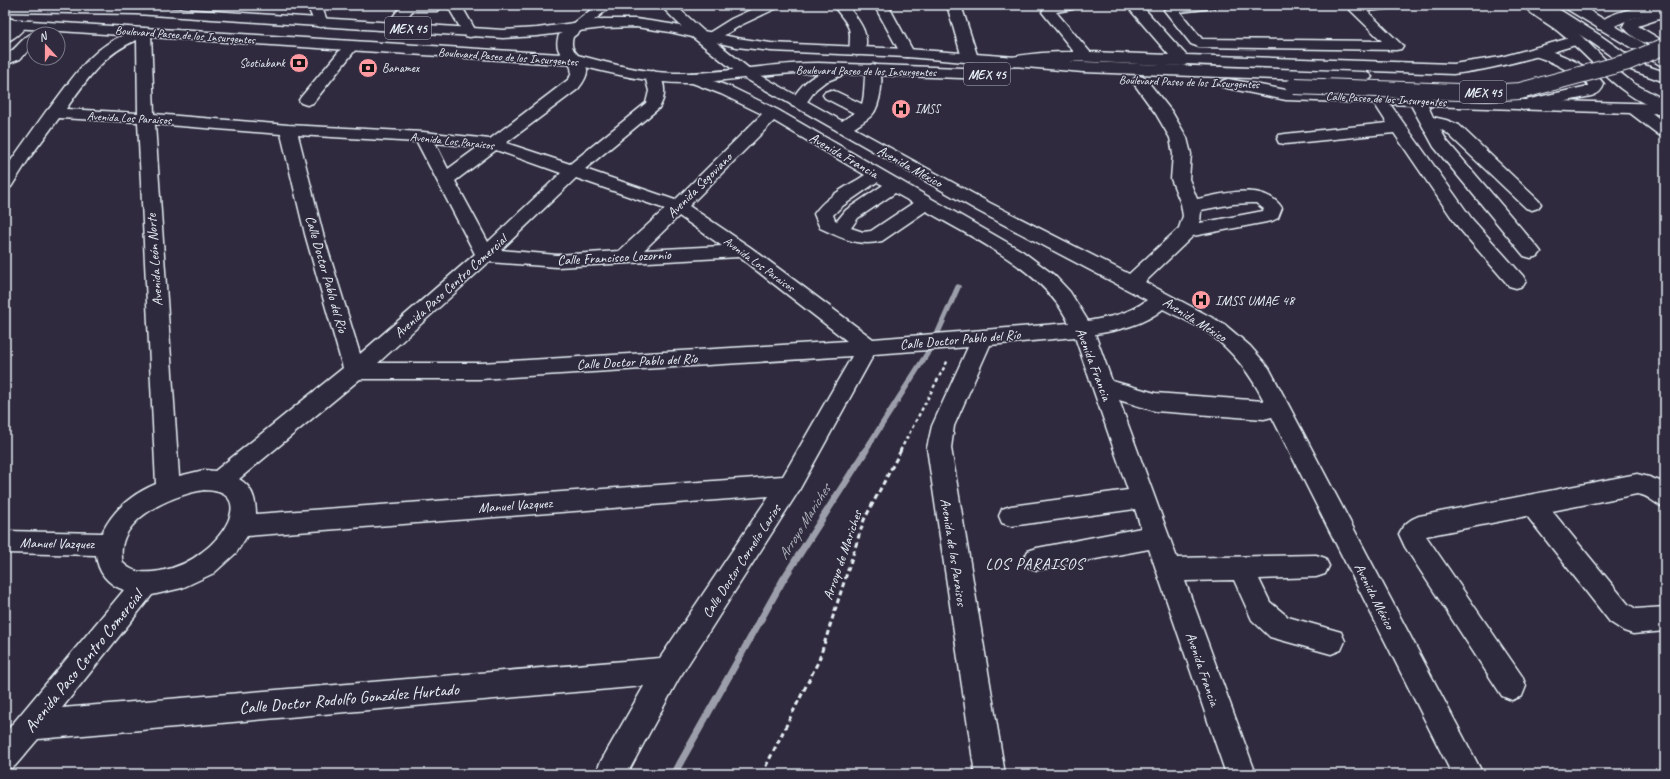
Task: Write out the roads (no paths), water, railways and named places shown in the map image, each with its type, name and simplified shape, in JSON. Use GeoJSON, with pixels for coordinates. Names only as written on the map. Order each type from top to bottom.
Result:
{"type":"FeatureCollection","features":[{"type":"Feature","properties":{"kind":"street","name":"Boulevard Paseo de los Insurgentes"},"geometry":{"type":"LineString","coordinates":[[50,5],[83,9]]}},
{"type":"Feature","properties":{"kind":"street"},"geometry":{"type":"LineString","coordinates":[[314,5],[321,22]]}},
{"type":"Feature","properties":{"kind":"street"},"geometry":{"type":"LineString","coordinates":[[454,5],[470,33]]}},
{"type":"Feature","properties":{"kind":"street"},"geometry":{"type":"LineString","coordinates":[[446,179],[578,80],[580,73],[577,60],[566,52],[564,41],[566,35],[606,5]]}},
{"type":"Feature","properties":{"kind":"street","name":"Avenida México"},"geometry":{"type":"LineString","coordinates":[[666,5],[696,33],[746,73],[798,104],[984,207],[1217,329],[1243,351],[1261,374],[1468,774]]}},
{"type":"Feature","properties":{"kind":"street"},"geometry":{"type":"LineString","coordinates":[[712,37],[736,22],[772,5]]}},
{"type":"Feature","properties":{"kind":"street"},"geometry":{"type":"LineString","coordinates":[[840,5],[857,27],[859,36],[857,51]]}},
{"type":"Feature","properties":{"kind":"street"},"geometry":{"type":"LineString","coordinates":[[881,5],[907,53]]}},
{"type":"Feature","properties":{"kind":"street"},"geometry":{"type":"LineString","coordinates":[[954,5],[970,58]]}},
{"type":"Feature","properties":{"kind":"street"},"geometry":{"type":"LineString","coordinates":[[1133,5],[1183,61]]}},
{"type":"Feature","properties":{"kind":"street"},"geometry":{"type":"LineString","coordinates":[[1209,5],[1175,8],[1171,10],[1199,43],[1396,46],[1353,7]]}},
{"type":"Feature","properties":{"kind":"street"},"geometry":{"type":"LineString","coordinates":[[1353,7],[1389,5]]}},
{"type":"Feature","properties":{"kind":"street"},"geometry":{"type":"LineString","coordinates":[[1530,5],[1577,40],[1619,82],[1633,92],[1665,106]]}},
{"type":"Feature","properties":{"kind":"street"},"geometry":{"type":"LineString","coordinates":[[1542,5],[1596,39],[1636,67],[1665,77]]}},
{"type":"Feature","properties":{"kind":"street"},"geometry":{"type":"LineString","coordinates":[[1559,5],[1665,72]]}},
{"type":"Feature","properties":{"kind":"street"},"geometry":{"type":"LineString","coordinates":[[1570,5],[1602,26],[1665,62]]}},
{"type":"Feature","properties":{"kind":"street"},"geometry":{"type":"LineString","coordinates":[[1068,6],[1052,8],[1049,12],[1086,57]]}},
{"type":"Feature","properties":{"kind":"street"},"geometry":{"type":"LineString","coordinates":[[1602,26],[1610,21],[1622,17],[1665,6]]}},
{"type":"Feature","properties":{"kind":"street"},"geometry":{"type":"LineString","coordinates":[[104,7],[144,32]]}},
{"type":"Feature","properties":{"kind":"street"},"geometry":{"type":"LineString","coordinates":[[392,27],[408,7],[432,8]]}},
{"type":"Feature","properties":{"kind":"street","name":"Boulevard Paseo de los Insurgentes"},"geometry":{"type":"LineString","coordinates":[[5,8],[137,8],[239,17],[470,33],[526,34],[577,26],[635,23],[696,33],[751,46],[907,53],[1083,67],[1487,82],[1507,81],[1614,53],[1665,32]]}},
{"type":"Feature","properties":{"kind":"street"},"geometry":{"type":"LineString","coordinates":[[1665,13],[1635,21],[1631,23],[1630,26],[1636,32],[1665,46]]}},
{"type":"Feature","properties":{"kind":"street"},"geometry":{"type":"LineString","coordinates":[[5,183],[53,113],[90,66],[108,49],[124,40],[160,25],[185,20],[239,17]]}},
{"type":"Feature","properties":{"kind":"street"},"geometry":{"type":"LineString","coordinates":[[1150,24],[1177,18]]}},
{"type":"Feature","properties":{"kind":"street","name":"Boulevard Paseo de los Insurgentes"},"geometry":{"type":"LineString","coordinates":[[11,23],[26,26]]}},
{"type":"Feature","properties":{"kind":"street"},"geometry":{"type":"LineString","coordinates":[[5,38],[11,23]]}},
{"type":"Feature","properties":{"kind":"street","name":"Boulevard Paseo de los Insurgentes"},"geometry":{"type":"LineString","coordinates":[[66,30],[144,32],[577,60],[611,69],[653,76],[692,78],[794,68],[845,68],[1140,81],[1488,93],[1520,91],[1628,62],[1665,46]]}},
{"type":"Feature","properties":{"kind":"street","name":"Avenida León Norte"},"geometry":{"type":"LineString","coordinates":[[144,32],[132,56],[146,118],[168,488]]}},
{"type":"Feature","properties":{"kind":"street"},"geometry":{"type":"LineString","coordinates":[[1009,62],[1050,56],[1183,61],[1305,63],[1454,69],[1474,67],[1536,52],[1577,40]]}},
{"type":"Feature","properties":{"kind":"street"},"geometry":{"type":"LineString","coordinates":[[5,60],[15,56],[26,45]]}},
{"type":"Feature","properties":{"kind":"street"},"geometry":{"type":"LineString","coordinates":[[1287,45],[1305,63]]}},
{"type":"Feature","properties":{"kind":"street"},"geometry":{"type":"LineString","coordinates":[[307,100],[351,46]]}},
{"type":"Feature","properties":{"kind":"street"},"geometry":{"type":"LineString","coordinates":[[1523,105],[1591,91],[1595,88],[1596,84],[1559,58],[1536,52]]}},
{"type":"Feature","properties":{"kind":"street"},"geometry":{"type":"LineString","coordinates":[[90,66],[132,56]]}},
{"type":"Feature","properties":{"kind":"street"},"geometry":{"type":"LineString","coordinates":[[1270,62],[1333,76]]}},
{"type":"Feature","properties":{"kind":"street"},"geometry":{"type":"LineString","coordinates":[[798,104],[809,85],[845,68]]}},
{"type":"Feature","properties":{"kind":"street"},"geometry":{"type":"LineString","coordinates":[[842,128],[866,112],[872,100],[873,69]]}},
{"type":"Feature","properties":{"kind":"street","name":"Avenida Paso Centro Comercial"},"geometry":{"type":"LineString","coordinates":[[219,481],[354,372],[485,255],[574,170],[653,105],[657,97],[658,90],[653,76]]}},
{"type":"Feature","properties":{"kind":"street","name":"Avenida Francia"},"geometry":{"type":"LineString","coordinates":[[692,78],[727,91],[772,113],[1015,255],[1047,280],[1063,297],[1083,329],[1240,774]]}},
{"type":"Feature","properties":{"kind":"street"},"geometry":{"type":"LineString","coordinates":[[1131,283],[1187,231],[1192,222],[1193,215],[1191,206],[1180,180],[1183,156],[1181,145],[1176,134],[1156,102],[1140,81]]}},
{"type":"Feature","properties":{"kind":"street","name":"Calle Paseo de los Insurgentes"},"geometry":{"type":"LineString","coordinates":[[1228,84],[1286,95],[1665,110]]}},
{"type":"Feature","properties":{"kind":"street"},"geometry":{"type":"LineString","coordinates":[[830,95],[866,112]]}},
{"type":"Feature","properties":{"kind":"street"},"geometry":{"type":"LineString","coordinates":[[1378,98],[1465,223],[1516,281]]}},
{"type":"Feature","properties":{"kind":"street"},"geometry":{"type":"LineString","coordinates":[[1417,100],[1426,121],[1440,143],[1531,252]]}},
{"type":"Feature","properties":{"kind":"street"},"geometry":{"type":"LineString","coordinates":[[1635,109],[1665,131]]}},
{"type":"Feature","properties":{"kind":"street","name":"Avenida Los Paraisos"},"geometry":{"type":"LineString","coordinates":[[53,113],[146,118],[288,130],[423,137],[494,144],[574,170],[678,207],[743,251],[868,346]]}},
{"type":"Feature","properties":{"kind":"street","name":"Avenida Segoviano"},"geometry":{"type":"LineString","coordinates":[[626,256],[678,207],[772,113]]}},
{"type":"Feature","properties":{"kind":"street"},"geometry":{"type":"LineString","coordinates":[[1426,121],[1440,122],[1454,129],[1532,204]]}},
{"type":"Feature","properties":{"kind":"street"},"geometry":{"type":"LineString","coordinates":[[1285,139],[1399,127]]}},
{"type":"Feature","properties":{"kind":"street","name":"Calle Doctor Pablo del Río"},"geometry":{"type":"LineString","coordinates":[[288,130],[314,234],[354,372],[480,371],[972,340],[1083,329],[1115,324],[1133,318],[1148,310],[1162,299]]}},
{"type":"Feature","properties":{"kind":"street"},"geometry":{"type":"LineString","coordinates":[[423,137],[485,255]]}},
{"type":"Feature","properties":{"kind":"street"},"geometry":{"type":"LineString","coordinates":[[877,174],[835,203],[823,214],[827,224],[861,238],[875,237],[926,203]]}},
{"type":"Feature","properties":{"kind":"street"},"geometry":{"type":"LineString","coordinates":[[840,230],[852,214],[895,185]]}},
{"type":"Feature","properties":{"kind":"street"},"geometry":{"type":"LineString","coordinates":[[1187,231],[1265,217],[1272,214],[1273,208],[1268,202],[1259,198],[1248,198],[1191,206]]}},
{"type":"Feature","properties":{"kind":"street","name":"Calle Francisco Lozornio"},"geometry":{"type":"LineString","coordinates":[[485,255],[520,259],[557,260],[743,251]]}},
{"type":"Feature","properties":{"kind":"street","name":"Avenida de los Paraisos"},"geometry":{"type":"LineString","coordinates":[[972,340],[943,426],[939,448],[990,774]]}},
{"type":"Feature","properties":{"kind":"street","name":"Calle Doctor Cornelio Larios"},"geometry":{"type":"LineString","coordinates":[[611,774],[668,671],[790,485],[868,346]]}},
{"type":"Feature","properties":{"kind":"street"},"geometry":{"type":"LineString","coordinates":[[1104,387],[1155,402],[1264,410],[1278,407]]}},
{"type":"Feature","properties":{"kind":"street"},"geometry":{"type":"LineString","coordinates":[[204,480],[219,481],[233,487],[242,497],[244,510],[240,526],[230,544],[212,560],[196,570],[168,581],[145,584],[127,581],[115,572],[109,559],[110,544],[118,528],[131,512],[148,498],[168,488],[186,482],[204,480]]}},
{"type":"Feature","properties":{"kind":"street"},"geometry":{"type":"LineString","coordinates":[[1512,686],[1412,534],[1419,528],[1638,484],[1646,484],[1655,488],[1665,498]]}},
{"type":"Feature","properties":{"kind":"street","name":"Manuel Vazquez"},"geometry":{"type":"LineString","coordinates":[[240,526],[790,485]]}},
{"type":"Feature","properties":{"kind":"street"},"geometry":{"type":"LineString","coordinates":[[1011,516],[1143,498]]}},
{"type":"Feature","properties":{"kind":"street"},"geometry":{"type":"LineString","coordinates":[[1534,506],[1619,613],[1633,622],[1665,619]]}},
{"type":"Feature","properties":{"kind":"street"},"geometry":{"type":"LineString","coordinates":[[1037,559],[1141,539],[1157,538]]}},
{"type":"Feature","properties":{"kind":"street","name":"Manuel Vazquez"},"geometry":{"type":"LineString","coordinates":[[5,542],[110,544]]}},
{"type":"Feature","properties":{"kind":"street"},"geometry":{"type":"LineString","coordinates":[[1168,570],[1316,566]]}},
{"type":"Feature","properties":{"kind":"street"},"geometry":{"type":"LineString","coordinates":[[1242,569],[1260,611],[1280,628],[1332,641]]}},
{"type":"Feature","properties":{"kind":"street","name":"Avenida Paso Centro Comercial"},"geometry":{"type":"LineString","coordinates":[[5,756],[145,584]]}},
{"type":"Feature","properties":{"kind":"street","name":"Calle Doctor Rodolfo González Hurtado"},"geometry":{"type":"LineString","coordinates":[[30,725],[668,671]]}},
{"type":"Feature","properties":{"kind":"waterway","name":"Arroyo Mariches"},"geometry":{"type":"LineString","coordinates":[[865,451],[932,346],[958,287]]}},
{"type":"Feature","properties":{"kind":"waterway","name":"Arroyo Mariches"},"geometry":{"type":"LineString","coordinates":[[674,774],[783,580],[866,450]]}},
{"type":"Feature","properties":{"kind":"place","name":"Scotiabank"},"geometry":{"type":"Point","coordinates":[299,63]}},
{"type":"Feature","properties":{"kind":"place","name":"Banamex"},"geometry":{"type":"Point","coordinates":[368,68]}},
{"type":"Feature","properties":{"kind":"place","name":"IMSS"},"geometry":{"type":"Point","coordinates":[901,109]}},
{"type":"Feature","properties":{"kind":"place","name":"IMSS UMAE 48"},"geometry":{"type":"Point","coordinates":[1201,300]}},
{"type":"Feature","properties":{"kind":"district","name":"LOS PARAISOS"},"geometry":{"type":"Point","coordinates":[1035,563]}}]}
